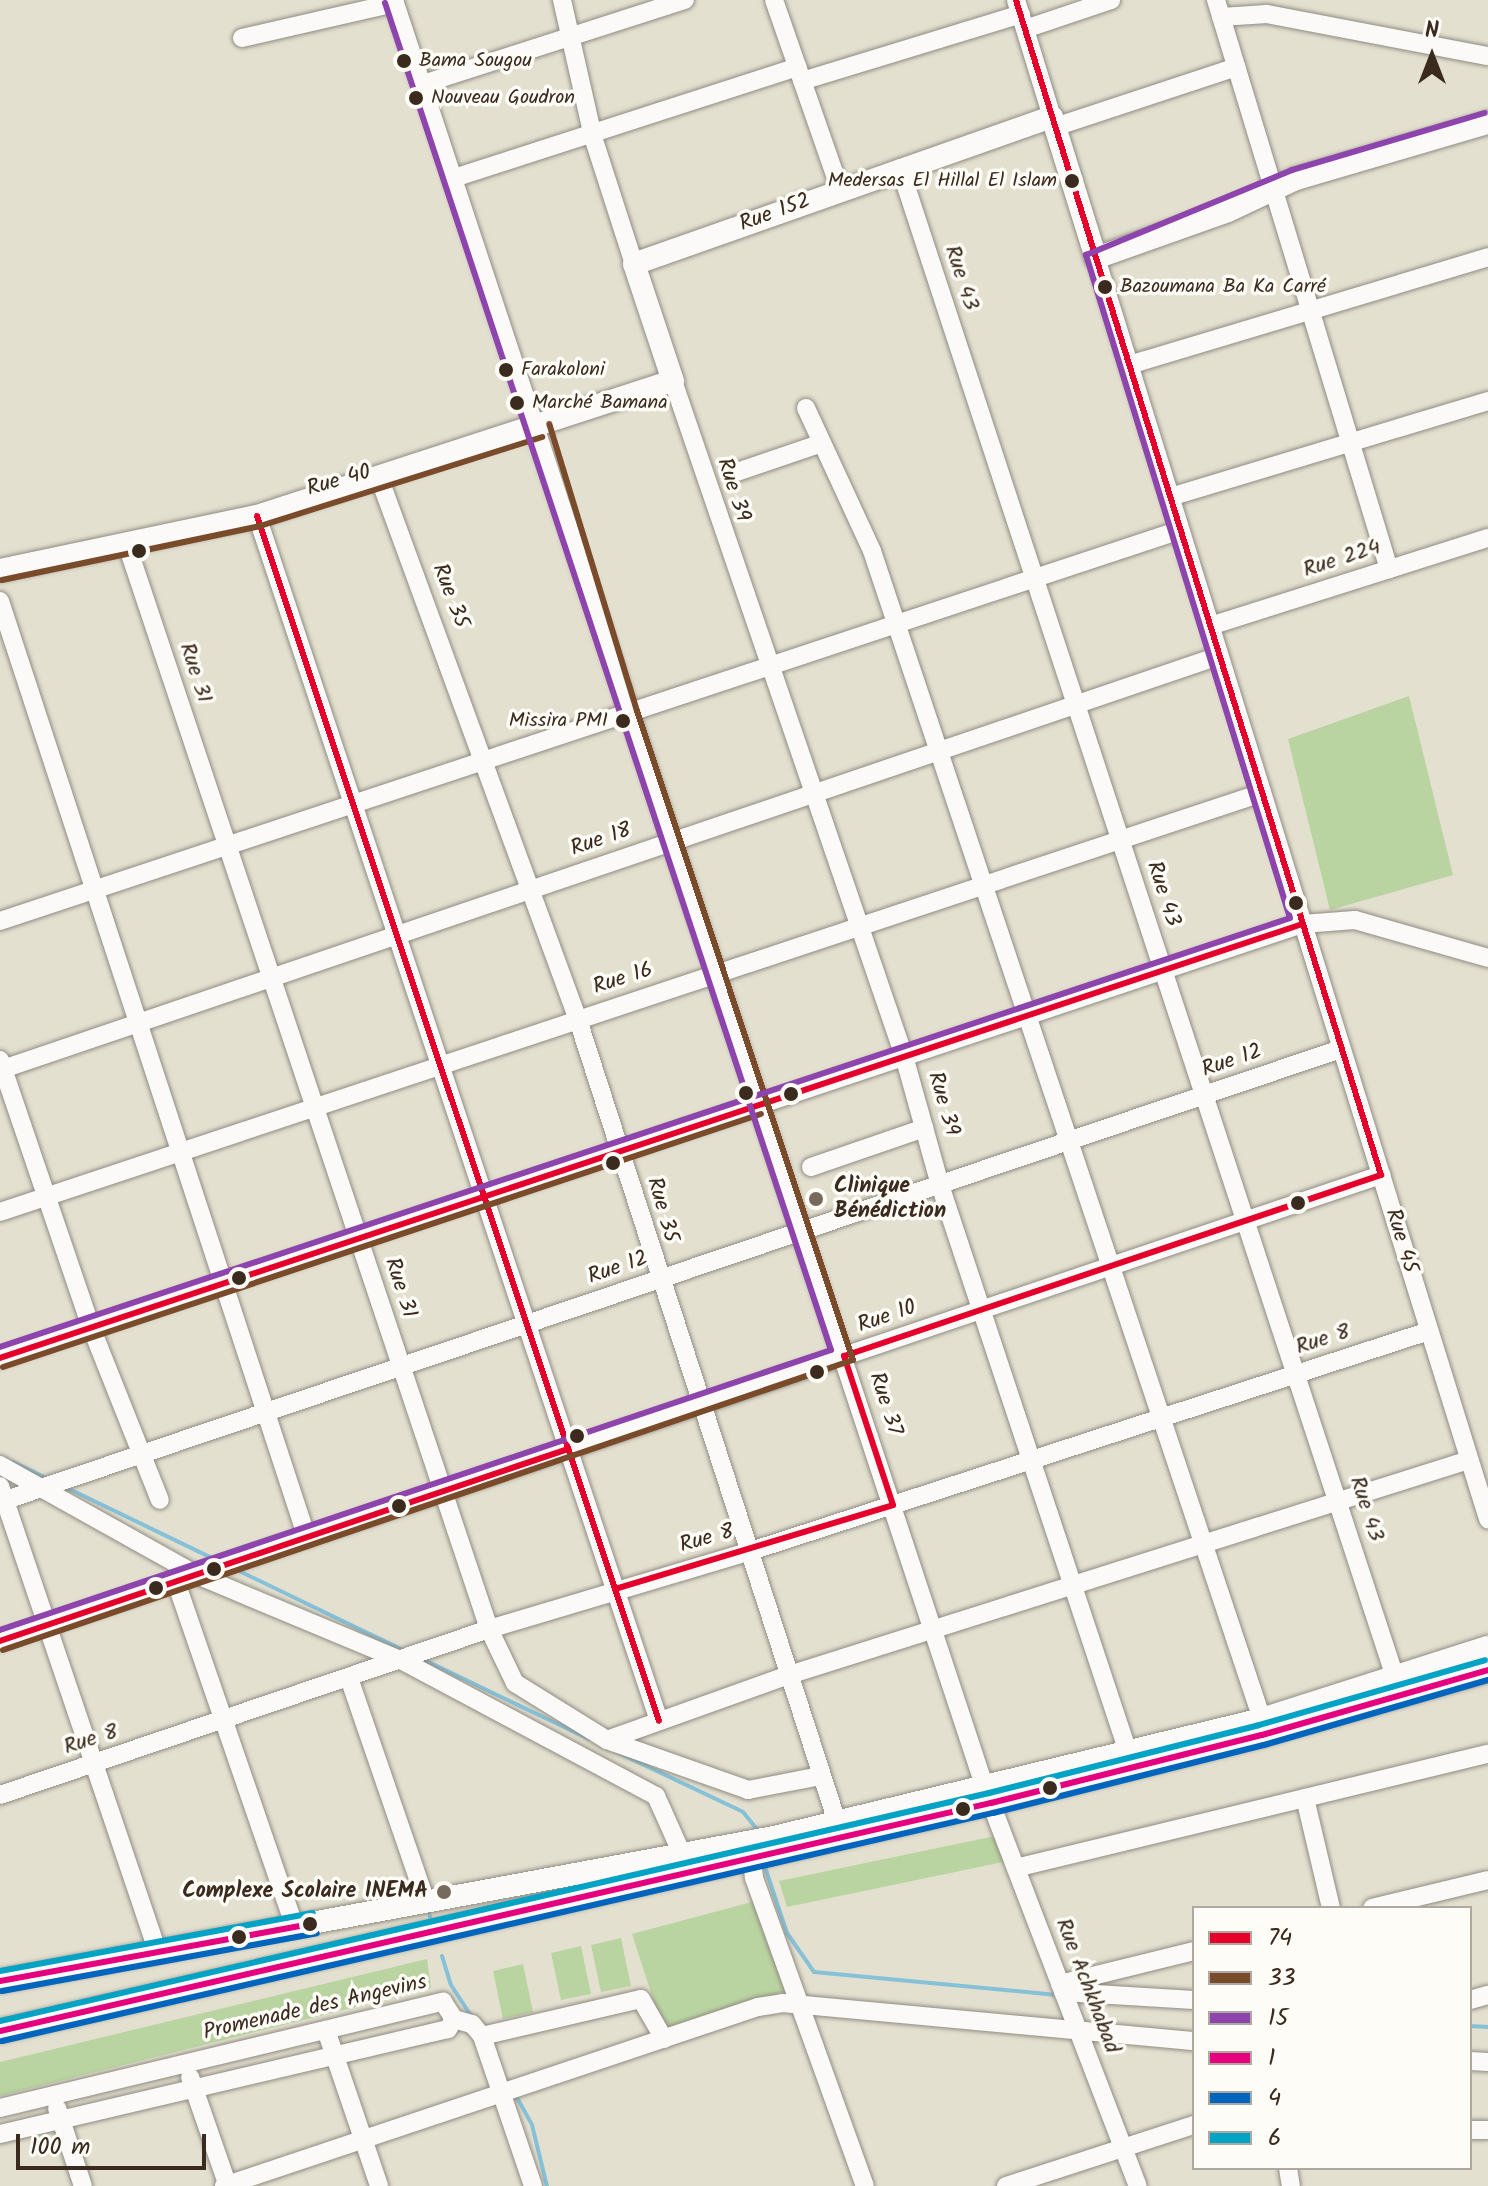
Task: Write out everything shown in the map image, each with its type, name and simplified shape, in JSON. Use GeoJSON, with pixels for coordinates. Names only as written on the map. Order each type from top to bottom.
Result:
{"type":"FeatureCollection","features":[{"type":"Feature","properties":{"kind":"main road"},"geometry":{"type":"LineString","coordinates":[[1094,251],[1271,183],[1486,120]]}},
{"type":"Feature","properties":{"kind":"main road","name":"Rue 152"},"geometry":{"type":"LineString","coordinates":[[634,264],[900,168],[1054,122]]}},
{"type":"Feature","properties":{"kind":"main road","name":"Rue 45"},"geometry":{"type":"LineString","coordinates":[[1054,122],[1094,251]]}},
{"type":"Feature","properties":{"kind":"main road"},"geometry":{"type":"LineString","coordinates":[[634,264],[671,376]]}},
{"type":"Feature","properties":{"kind":"main road","name":"Rue 40"},"geometry":{"type":"LineString","coordinates":[[0,570],[257,516],[380,480],[671,376]]}},
{"type":"Feature","properties":{"kind":"main road","name":"Rue 40"},"geometry":{"type":"LineString","coordinates":[[0,557],[253,506],[537,422]]}},
{"type":"Feature","properties":{"kind":"main road"},"geometry":{"type":"LineString","coordinates":[[1,1979],[682,1854],[763,1850],[837,1822],[988,1795],[1128,1752],[1262,1719],[1396,1680],[1488,1647]]}},
{"type":"Feature","properties":{"kind":"main road"},"geometry":{"type":"LineString","coordinates":[[0,2031],[988,1795],[1262,1735],[1488,1670]]}},
{"type":"Feature","properties":{"kind":"street"},"geometry":{"type":"LineString","coordinates":[[562,0],[593,137],[634,264]]}},
{"type":"Feature","properties":{"kind":"street"},"geometry":{"type":"LineString","coordinates":[[423,84],[660,4],[685,0]]}},
{"type":"Feature","properties":{"kind":"street"},"geometry":{"type":"LineString","coordinates":[[774,0],[840,189]]}},
{"type":"Feature","properties":{"kind":"street"},"geometry":{"type":"LineString","coordinates":[[454,178],[800,74],[1021,15],[1111,0]]}},
{"type":"Feature","properties":{"kind":"street"},"geometry":{"type":"LineString","coordinates":[[242,38],[395,2]]}},
{"type":"Feature","properties":{"kind":"street","name":"Rue 37"},"geometry":{"type":"LineString","coordinates":[[395,2],[537,422],[627,714],[803,1231],[988,1795]]}},
{"type":"Feature","properties":{"kind":"street"},"geometry":{"type":"LineString","coordinates":[[1389,569],[1219,9],[1270,7],[1488,56]]}},
{"type":"Feature","properties":{"kind":"street","name":"Rue 45"},"geometry":{"type":"LineString","coordinates":[[1021,15],[1054,122]]}},
{"type":"Feature","properties":{"kind":"street"},"geometry":{"type":"LineString","coordinates":[[1054,122],[1236,67]]}},
{"type":"Feature","properties":{"kind":"street","name":"Rue 43"},"geometry":{"type":"LineString","coordinates":[[900,168],[1396,1680]]}},
{"type":"Feature","properties":{"kind":"street","name":"Rue 45"},"geometry":{"type":"LineString","coordinates":[[1094,251],[1488,1519]]}},
{"type":"Feature","properties":{"kind":"street"},"geometry":{"type":"LineString","coordinates":[[1129,365],[1488,257]]}},
{"type":"Feature","properties":{"kind":"street","name":"Rue 39"},"geometry":{"type":"LineString","coordinates":[[671,376],[767,667],[904,1056],[940,1185],[1128,1752]]}},
{"type":"Feature","properties":{"kind":"street"},"geometry":{"type":"LineString","coordinates":[[1170,497],[1488,401]]}},
{"type":"Feature","properties":{"kind":"street"},"geometry":{"type":"LineString","coordinates":[[806,408],[872,551],[898,624],[1262,1719]]}},
{"type":"Feature","properties":{"kind":"street"},"geometry":{"type":"LineString","coordinates":[[734,473],[822,443]]}},
{"type":"Feature","properties":{"kind":"street","name":"Rue 35"},"geometry":{"type":"LineString","coordinates":[[380,480],[533,888],[578,1020],[658,1280],[837,1822]]}},
{"type":"Feature","properties":{"kind":"street"},"geometry":{"type":"LineString","coordinates":[[257,516],[659,1721]]}},
{"type":"Feature","properties":{"kind":"street"},"geometry":{"type":"LineString","coordinates":[[0,921],[1180,530]]}},
{"type":"Feature","properties":{"kind":"street","name":"Rue 224"},"geometry":{"type":"LineString","coordinates":[[1210,626],[1488,538]]}},
{"type":"Feature","properties":{"kind":"street","name":"Rue 31"},"geometry":{"type":"LineString","coordinates":[[127,545],[489,1629],[515,1683],[607,1740],[748,1790],[820,1776]]}},
{"type":"Feature","properties":{"kind":"street"},"geometry":{"type":"LineString","coordinates":[[0,601],[223,1283],[268,1411],[307,1538]]}},
{"type":"Feature","properties":{"kind":"street","name":"Rue 18"},"geometry":{"type":"LineString","coordinates":[[1,1066],[1219,656]]}},
{"type":"Feature","properties":{"kind":"street","name":"Rue 16"},"geometry":{"type":"LineString","coordinates":[[0,1212],[1262,793]]}},
{"type":"Feature","properties":{"kind":"street"},"geometry":{"type":"LineString","coordinates":[[0,1358],[1302,924],[1355,920],[1488,958]]}},
{"type":"Feature","properties":{"kind":"street","name":"Rue 12"},"geometry":{"type":"LineString","coordinates":[[2,1496],[42,1487],[141,1454],[1341,1049]]}},
{"type":"Feature","properties":{"kind":"street"},"geometry":{"type":"LineString","coordinates":[[1,1066],[91,1327],[160,1500]]}},
{"type":"Feature","properties":{"kind":"street"},"geometry":{"type":"LineString","coordinates":[[811,1167],[924,1128]]}},
{"type":"Feature","properties":{"kind":"street","name":"Rue 10"},"geometry":{"type":"LineString","coordinates":[[0,1641],[1381,1175]]}},
{"type":"Feature","properties":{"kind":"street","name":"Rue 8"},"geometry":{"type":"LineString","coordinates":[[0,1795],[224,1722],[489,1629],[615,1589],[748,1552],[1429,1331]]}},
{"type":"Feature","properties":{"kind":"street"},"geometry":{"type":"LineString","coordinates":[[607,1740],[789,1675],[1469,1460]]}},
{"type":"Feature","properties":{"kind":"street"},"geometry":{"type":"LineString","coordinates":[[0,1465],[197,1575],[403,1661],[656,1796],[682,1854]]}},
{"type":"Feature","properties":{"kind":"street"},"geometry":{"type":"LineString","coordinates":[[2,1496],[97,1764],[158,1952]]}},
{"type":"Feature","properties":{"kind":"street"},"geometry":{"type":"LineString","coordinates":[[176,1582],[295,1927]]}},
{"type":"Feature","properties":{"kind":"street"},"geometry":{"type":"LineString","coordinates":[[349,1678],[426,1902]]}},
{"type":"Feature","properties":{"kind":"street"},"geometry":{"type":"LineString","coordinates":[[1016,1868],[1488,1754]]}},
{"type":"Feature","properties":{"kind":"street","name":"Rue Achkhabad"},"geometry":{"type":"LineString","coordinates":[[988,1795],[1138,2186]]}},
{"type":"Feature","properties":{"kind":"street"},"geometry":{"type":"LineString","coordinates":[[1305,1798],[1331,1906]]}},
{"type":"Feature","properties":{"kind":"street"},"geometry":{"type":"LineString","coordinates":[[763,1850],[754,1878],[803,2005],[865,2186]]}},
{"type":"Feature","properties":{"kind":"street"},"geometry":{"type":"LineString","coordinates":[[1380,1906],[1488,1880]]}},
{"type":"Feature","properties":{"kind":"street"},"geometry":{"type":"LineString","coordinates":[[1062,1988],[1192,1952]]}},
{"type":"Feature","properties":{"kind":"street"},"geometry":{"type":"LineString","coordinates":[[1062,1988],[1192,2000]]}},
{"type":"Feature","properties":{"kind":"street"},"geometry":{"type":"LineString","coordinates":[[482,2036],[641,1999],[664,2039]]}},
{"type":"Feature","properties":{"kind":"street","name":"Promenade des Angevins"},"geometry":{"type":"LineString","coordinates":[[0,2108],[443,2002],[454,2019]]}},
{"type":"Feature","properties":{"kind":"street"},"geometry":{"type":"LineString","coordinates":[[185,2063],[226,2186],[758,2007],[803,2005],[1192,2041]]}},
{"type":"Feature","properties":{"kind":"street"},"geometry":{"type":"LineString","coordinates":[[0,2134],[448,2029],[454,2019],[472,2024],[482,2036],[533,2186]]}},
{"type":"Feature","properties":{"kind":"street"},"geometry":{"type":"LineString","coordinates":[[326,2030],[379,2186]]}},
{"type":"Feature","properties":{"kind":"street"},"geometry":{"type":"LineString","coordinates":[[52,2094],[83,2186]]}},
{"type":"Feature","properties":{"kind":"street"},"geometry":{"type":"LineString","coordinates":[[1006,2186],[1192,2126]]}},
{"type":"Feature","properties":{"kind":"green space"},"geometry":{"type":"Polygon","coordinates":[[[1409,696],[1453,875],[1330,910],[1288,739],[1409,696]]]}},
{"type":"Feature","properties":{"kind":"green space"},"geometry":{"type":"Polygon","coordinates":[[[1000,1835],[1008,1861],[787,1907],[779,1881],[1000,1835]]]}},
{"type":"Feature","properties":{"kind":"green space"},"geometry":{"type":"Polygon","coordinates":[[[759,1900],[792,1989],[663,2030],[632,1934],[759,1900]]]}},
{"type":"Feature","properties":{"kind":"green space"},"geometry":{"type":"Polygon","coordinates":[[[621,1938],[631,1986],[601,1992],[591,1945],[621,1938]]]}},
{"type":"Feature","properties":{"kind":"green space"},"geometry":{"type":"Polygon","coordinates":[[[581,1946],[591,1994],[561,2000],[551,1953],[581,1946]]]}},
{"type":"Feature","properties":{"kind":"green space"},"geometry":{"type":"Polygon","coordinates":[[[427,1959],[431,1988],[0,2096],[0,2062],[427,1959]]]}},
{"type":"Feature","properties":{"kind":"green space"},"geometry":{"type":"Polygon","coordinates":[[[523,1964],[533,2012],[503,2019],[493,1971],[523,1964]]]}},
{"type":"Feature","properties":{"kind":"waterway"},"geometry":{"type":"LineString","coordinates":[[13,1462],[48,1479]]}},
{"type":"Feature","properties":{"kind":"waterway"},"geometry":{"type":"LineString","coordinates":[[63,1486],[218,1561]]}},
{"type":"Feature","properties":{"kind":"waterway"},"geometry":{"type":"LineString","coordinates":[[233,1568],[405,1651]]}},
{"type":"Feature","properties":{"kind":"waterway"},"geometry":{"type":"LineString","coordinates":[[420,1658],[589,1739]]}},
{"type":"Feature","properties":{"kind":"waterway"},"geometry":{"type":"LineString","coordinates":[[619,1753],[743,1812],[759,1832]]}},
{"type":"Feature","properties":{"kind":"waterway"},"geometry":{"type":"LineString","coordinates":[[764,1864],[787,1933],[814,1972],[1059,1995]]}},
{"type":"Feature","properties":{"kind":"waterway"},"geometry":{"type":"LineString","coordinates":[[428,1910],[433,1926]]}},
{"type":"Feature","properties":{"kind":"waterway"},"geometry":{"type":"LineString","coordinates":[[442,1956],[451,1985],[472,2017]]}},
{"type":"Feature","properties":{"kind":"waterway"},"geometry":{"type":"LineString","coordinates":[[1472,2026],[1488,2027]]}},
{"type":"Feature","properties":{"kind":"waterway"},"geometry":{"type":"LineString","coordinates":[[515,2094],[532,2125],[547,2186]]}},
{"type":"Feature","properties":{"kind":"transit line","name":"74"},"geometry":{"type":"LineString","coordinates":[[615,1589],[893,1505],[844,1356],[1381,1175],[1016,0]]}},
{"type":"Feature","properties":{"kind":"transit line","name":"15"},"geometry":{"type":"LineString","coordinates":[[0,1630],[831,1350],[385,3]]}},
{"type":"Feature","properties":{"kind":"transit line","name":"15"},"geometry":{"type":"LineString","coordinates":[[0,1347],[1290,918],[1086,255],[1292,170],[1485,113]]}},
{"type":"Feature","properties":{"kind":"transit line","name":"33"},"geometry":{"type":"LineString","coordinates":[[3,1650],[853,1360],[637,711],[549,424]]}},
{"type":"Feature","properties":{"kind":"transit line","name":"33"},"geometry":{"type":"LineString","coordinates":[[2,580],[260,526],[542,437]]}},
{"type":"Feature","properties":{"kind":"transit line","name":"74"},"geometry":{"type":"LineString","coordinates":[[257,516],[659,1721]]}},
{"type":"Feature","properties":{"kind":"transit line","name":"74"},"geometry":{"type":"LineString","coordinates":[[0,1358],[1302,924]]}},
{"type":"Feature","properties":{"kind":"transit line","name":"33"},"geometry":{"type":"LineString","coordinates":[[3,1367],[761,1114]]}},
{"type":"Feature","properties":{"kind":"transit line","name":"74"},"geometry":{"type":"LineString","coordinates":[[0,1641],[568,1449]]}},
{"type":"Feature","properties":{"kind":"transit line","name":"6"},"geometry":{"type":"LineString","coordinates":[[0,2021],[989,1793],[1259,1725],[1485,1660]]}},
{"type":"Feature","properties":{"kind":"transit line","name":"1"},"geometry":{"type":"LineString","coordinates":[[0,2031],[991,1803],[1262,1735],[1488,1670]]}},
{"type":"Feature","properties":{"kind":"transit line","name":"4"},"geometry":{"type":"LineString","coordinates":[[2,2041],[993,1813],[1264,1745],[1488,1680]]}},
{"type":"Feature","properties":{"kind":"transit line","name":"6"},"geometry":{"type":"LineString","coordinates":[[0,1971],[313,1913]]}},
{"type":"Feature","properties":{"kind":"transit line","name":"1"},"geometry":{"type":"LineString","coordinates":[[0,1981],[315,1923]]}},
{"type":"Feature","properties":{"kind":"transit line","name":"4"},"geometry":{"type":"LineString","coordinates":[[2,1991],[317,1933]]}},
{"type":"Feature","properties":{"kind":"place","name":"Bama Sougou"},"geometry":{"type":"Point","coordinates":[404,61]}},
{"type":"Feature","properties":{"kind":"place","name":"Nouveau Goudron"},"geometry":{"type":"Point","coordinates":[416,98]}},
{"type":"Feature","properties":{"kind":"place","name":"Medersas El Hillal El Islam"},"geometry":{"type":"Point","coordinates":[1072,181]}},
{"type":"Feature","properties":{"kind":"place","name":"Bazoumana Ba Ka Carré"},"geometry":{"type":"Point","coordinates":[1105,287]}},
{"type":"Feature","properties":{"kind":"place","name":"Farakoloni"},"geometry":{"type":"Point","coordinates":[506,370]}},
{"type":"Feature","properties":{"kind":"place","name":"Marché Bamana"},"geometry":{"type":"Point","coordinates":[517,403]}},
{"type":"Feature","properties":{"kind":"place","name":"Missira PMI"},"geometry":{"type":"Point","coordinates":[623,721]}},
{"type":"Feature","properties":{"kind":"place","name":"Clinique Bénédiction"},"geometry":{"type":"Point","coordinates":[816,1199]}},
{"type":"Feature","properties":{"kind":"place","name":"Complexe Scolaire INEMA"},"geometry":{"type":"Point","coordinates":[444,1892]}}]}
